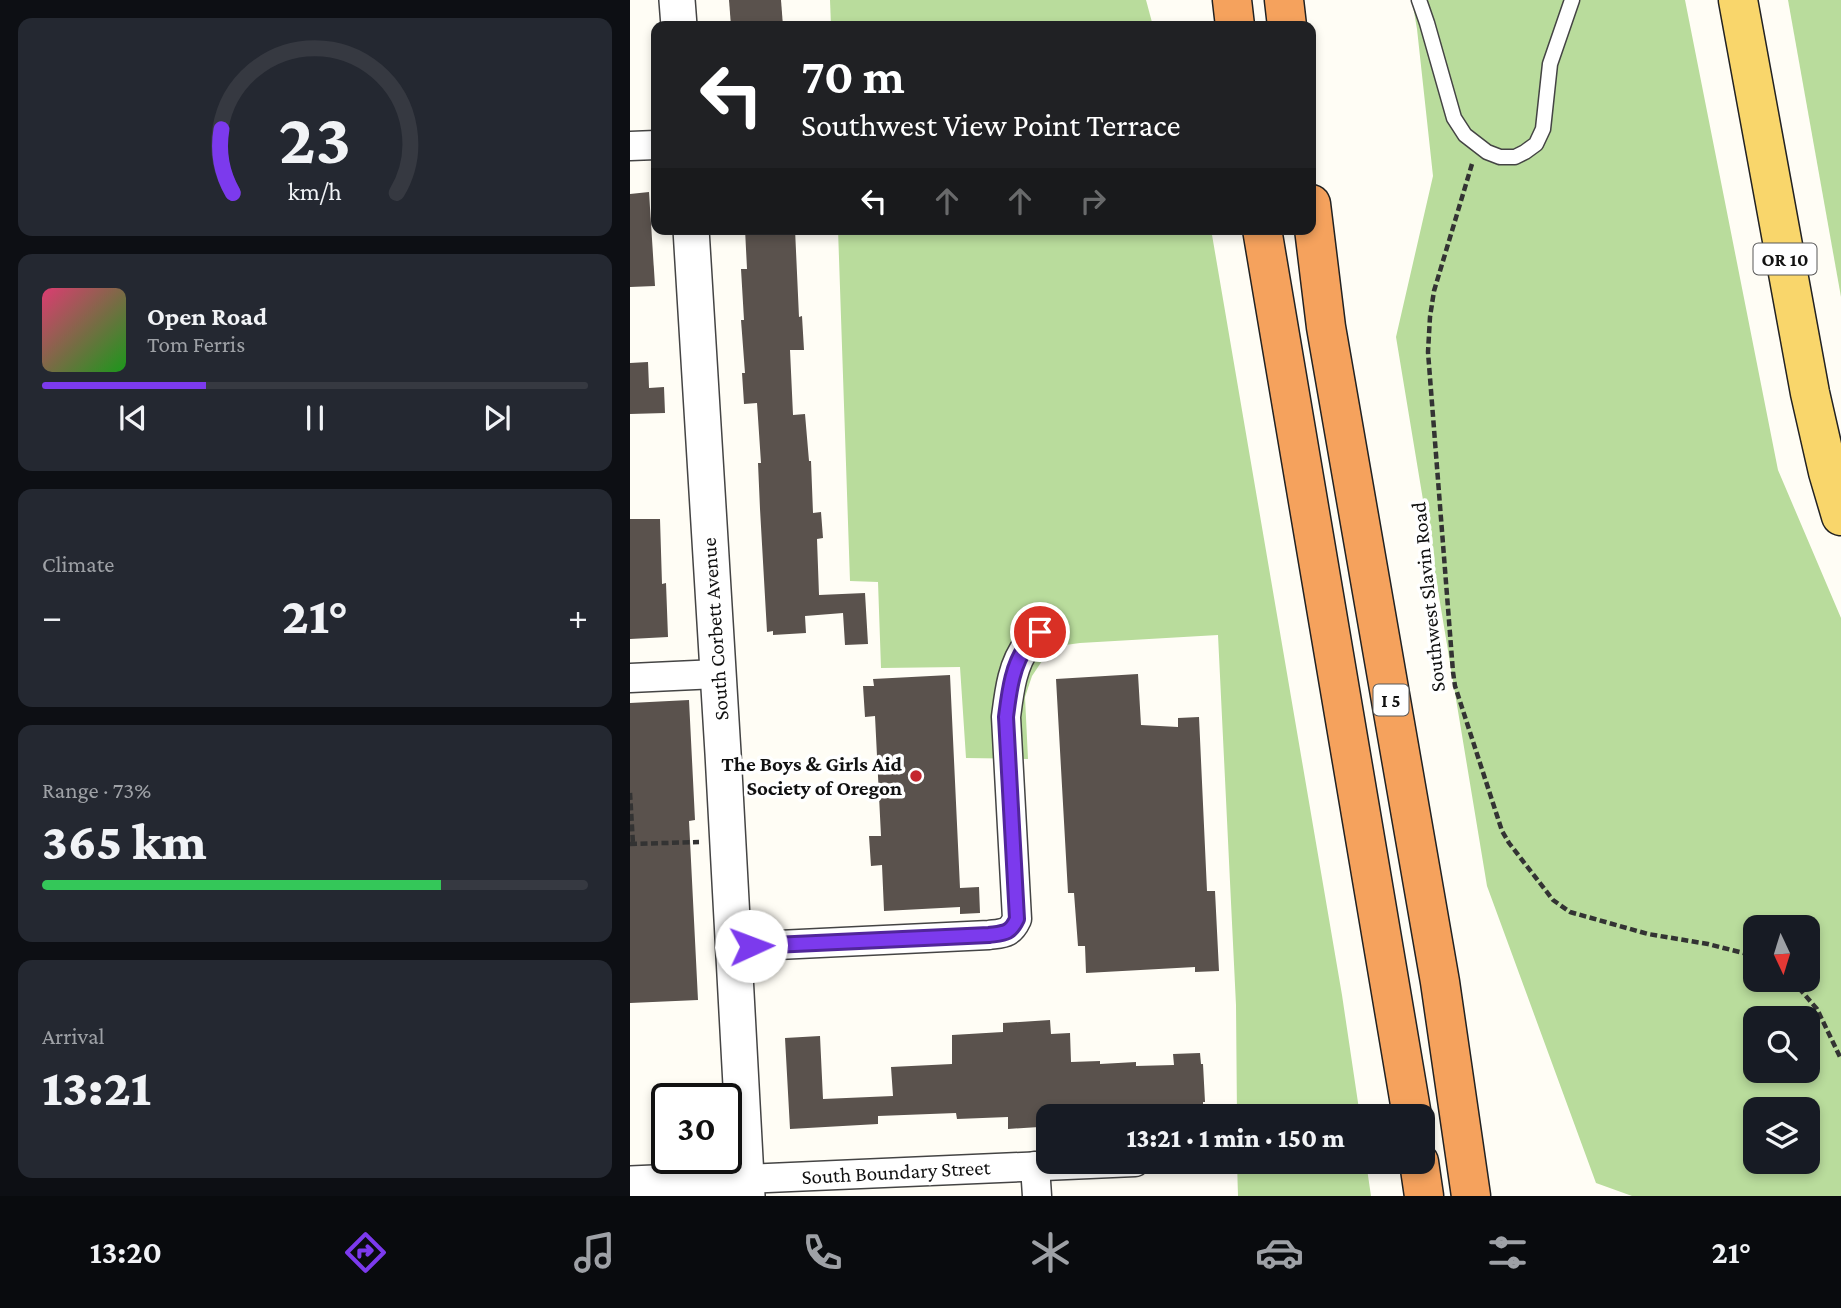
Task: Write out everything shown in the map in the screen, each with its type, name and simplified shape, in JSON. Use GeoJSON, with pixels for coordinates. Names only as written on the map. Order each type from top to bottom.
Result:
{"type":"FeatureCollection","features":[{"type":"Feature","properties":{"kind":"highway"},"geometry":{"type":"LineString","coordinates":[[1231,0],[1234,21]]}},
{"type":"Feature","properties":{"kind":"highway"},"geometry":{"type":"LineString","coordinates":[[1284,0],[1286,21]]}},
{"type":"Feature","properties":{"kind":"highway","name":"I 5"},"geometry":{"type":"LineString","coordinates":[[1263,235],[1410,1104]]}},
{"type":"Feature","properties":{"kind":"highway","name":"I 5"},"geometry":{"type":"LineString","coordinates":[[1315,235],[1326,327],[1440,982],[1471,1196]]}},
{"type":"Feature","properties":{"kind":"highway"},"geometry":{"type":"LineString","coordinates":[[1421,1174],[1424,1196]]}},
{"type":"Feature","properties":{"kind":"main road","name":"OR 10"},"geometry":{"type":"LineString","coordinates":[[1738,0],[1810,393],[1841,516]]}},
{"type":"Feature","properties":{"kind":"street"},"geometry":{"type":"LineString","coordinates":[[677,0],[679,21]]}},
{"type":"Feature","properties":{"kind":"street"},"geometry":{"type":"LineString","coordinates":[[630,146],[651,145]]}},
{"type":"Feature","properties":{"kind":"street","name":"South Corbett Avenue"},"geometry":{"type":"LineString","coordinates":[[691,235],[747,1188]]}},
{"type":"Feature","properties":{"kind":"street"},"geometry":{"type":"LineString","coordinates":[[734,947],[989,935],[1004,933],[1013,928],[1017,919],[1006,717],[1016,667],[1027,645],[1040,632]]}},
{"type":"Feature","properties":{"kind":"street"},"geometry":{"type":"LineString","coordinates":[[630,678],[717,674]]}},
{"type":"Feature","properties":{"kind":"street"},"geometry":{"type":"LineString","coordinates":[[1035,1166],[1037,1196]]}},
{"type":"Feature","properties":{"kind":"street","name":"South Boundary Street"},"geometry":{"type":"LineString","coordinates":[[630,1185],[747,1188],[1035,1166]]}},
{"type":"Feature","properties":{"kind":"lane"},"geometry":{"type":"LineString","coordinates":[[1419,0],[1454,118],[1465,135],[1487,152],[1500,157],[1515,157],[1525,152],[1536,144],[1543,129],[1550,64],[1572,0]]}},
{"type":"Feature","properties":{"kind":"path","name":"Southwest Slavin Road"},"geometry":{"type":"LineString","coordinates":[[1478,146],[1434,291],[1428,352],[1455,686],[1502,831],[1553,900],[1570,912],[1658,936],[1743,953]]}},
{"type":"Feature","properties":{"kind":"path"},"geometry":{"type":"LineString","coordinates":[[630,793],[631,844],[727,841]]}},
{"type":"Feature","properties":{"kind":"path"},"geometry":{"type":"LineString","coordinates":[[1802,992],[1817,1009],[1841,1059]]}},
{"type":"Feature","properties":{"kind":"green space"},"geometry":{"type":"Polygon","coordinates":[[[830,0],[1146,0],[1152,21],[831,21],[830,0]]]}},
{"type":"Feature","properties":{"kind":"green space"},"geometry":{"type":"Polygon","coordinates":[[[1412,0],[1685,0],[1778,470],[1841,618],[1841,1196],[1632,1196],[1596,1183],[1487,886],[1396,337],[1433,176],[1412,0]]]}},
{"type":"Feature","properties":{"kind":"green space"},"geometry":{"type":"Polygon","coordinates":[[[1788,0],[1841,0],[1841,297],[1788,0]]]}},
{"type":"Feature","properties":{"kind":"green space"},"geometry":{"type":"Polygon","coordinates":[[[838,235],[1212,235],[1358,1104],[1237,1104],[1236,1005],[1218,635],[1058,646],[1044,658],[1032,676],[1025,697],[1028,759],[966,758],[960,667],[881,668],[878,582],[850,581],[838,235]]]}},
{"type":"Feature","properties":{"kind":"green space"},"geometry":{"type":"Polygon","coordinates":[[[1237,1174],[1368,1174],[1371,1196],[1238,1196],[1237,1174]]]}},
{"type":"Feature","properties":{"kind":"building"},"geometry":{"type":"Polygon","coordinates":[[[729,0],[781,0],[783,21],[731,21],[729,0]]]}},
{"type":"Feature","properties":{"kind":"building"},"geometry":{"type":"Polygon","coordinates":[[[649,192],[655,286],[630,287],[630,194],[649,192]]]}},
{"type":"Feature","properties":{"kind":"building"},"geometry":{"type":"Polygon","coordinates":[[[745,235],[795,235],[799,317],[802,316],[804,350],[790,350],[793,415],[805,414],[811,461],[813,513],[821,512],[823,538],[817,539],[819,595],[865,593],[868,644],[845,645],[843,613],[805,616],[806,633],[773,635],[773,631],[767,632],[757,403],[744,404],[742,373],[745,373],[741,269],[747,269],[745,235]]]}},
{"type":"Feature","properties":{"kind":"building"},"geometry":{"type":"Polygon","coordinates":[[[648,362],[649,388],[664,387],[665,413],[630,414],[630,363],[648,362]]]}},
{"type":"Feature","properties":{"kind":"building"},"geometry":{"type":"Polygon","coordinates":[[[630,519],[660,519],[662,584],[666,583],[668,637],[630,639],[630,519]]]}},
{"type":"Feature","properties":{"kind":"building"},"geometry":{"type":"Polygon","coordinates":[[[1138,674],[1141,725],[1178,727],[1178,718],[1199,717],[1207,891],[1215,891],[1219,971],[1195,972],[1195,967],[1086,973],[1085,946],[1078,946],[1074,893],[1068,893],[1056,679],[1138,674]]]}},
{"type":"Feature","properties":{"kind":"building","name":"The Boys & Girls Aid Society of Oregon"},"geometry":{"type":"Polygon","coordinates":[[[950,675],[960,888],[979,887],[980,913],[960,914],[960,907],[884,911],[882,865],[871,866],[869,836],[881,836],[875,716],[865,717],[863,686],[874,686],[873,679],[950,675]]]}},
{"type":"Feature","properties":{"kind":"building"},"geometry":{"type":"Polygon","coordinates":[[[689,700],[695,820],[689,821],[698,1000],[630,1003],[630,703],[689,700]]]}},
{"type":"Feature","properties":{"kind":"building"},"geometry":{"type":"Polygon","coordinates":[[[1050,1020],[1051,1034],[1070,1033],[1071,1062],[1136,1062],[1136,1066],[1174,1065],[1173,1054],[1200,1053],[1205,1102],[1036,1104],[1036,1127],[1008,1129],[1008,1117],[957,1119],[956,1113],[878,1116],[878,1124],[790,1129],[785,1038],[820,1036],[823,1099],[893,1096],[891,1067],[952,1064],[952,1035],[1003,1032],[1003,1023],[1050,1020]]]}},
{"type":"Feature","properties":{"kind":"place","name":"The Boys & Girls Aid Society of Oregon"},"geometry":{"type":"Point","coordinates":[916,776]}},
{"type":"Feature","properties":{"kind":"route"},"geometry":{"type":"LineString","coordinates":[[751,946],[989,935],[1004,933],[1013,928],[1017,919],[1006,717],[1016,667],[1027,645],[1040,632]]}}]}
